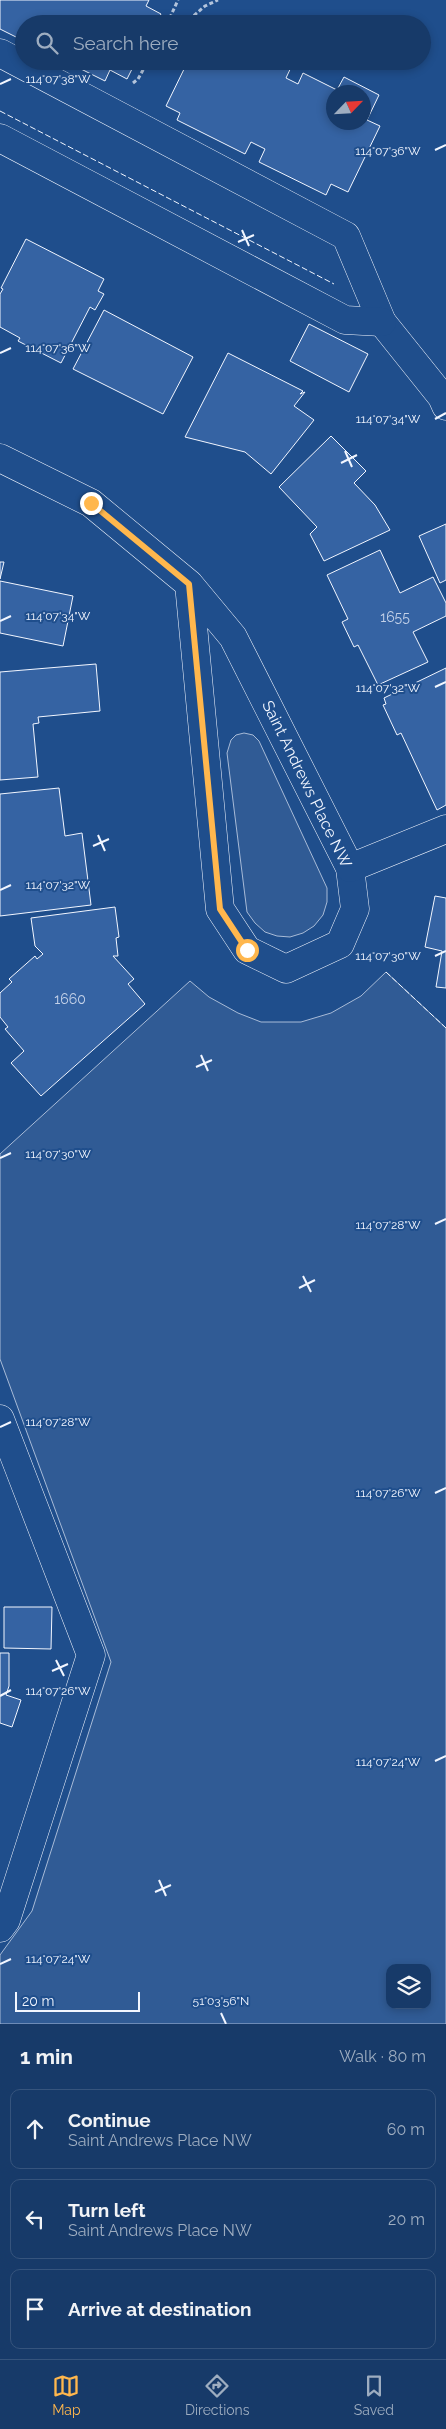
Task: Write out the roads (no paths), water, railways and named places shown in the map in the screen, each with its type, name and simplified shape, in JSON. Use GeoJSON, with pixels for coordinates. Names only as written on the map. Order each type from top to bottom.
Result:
{"type":"FeatureCollection","features":[{"type":"Feature","properties":{"kind":"street"},"geometry":{"type":"LineString","coordinates":[[0,53],[15,61]]}},
{"type":"Feature","properties":{"kind":"street"},"geometry":{"type":"LineString","coordinates":[[32,70],[346,236],[382,322],[442,397],[446,406]]}},
{"type":"Feature","properties":{"kind":"street"},"geometry":{"type":"LineString","coordinates":[[0,138],[344,320],[382,322]]}},
{"type":"Feature","properties":{"kind":"street","name":"Saint Andrews Place NW"},"geometry":{"type":"LineString","coordinates":[[0,458],[91,503],[189,584],[233,636],[350,868],[355,909],[340,944],[286,969],[247,950],[220,909],[189,584]]}},
{"type":"Feature","properties":{"kind":"street"},"geometry":{"type":"LineString","coordinates":[[350,868],[446,829]]}},
{"type":"Feature","properties":{"kind":"street"},"geometry":{"type":"LineString","coordinates":[[0,1419],[91,1655],[6,1920],[0,1928]]}}]}
